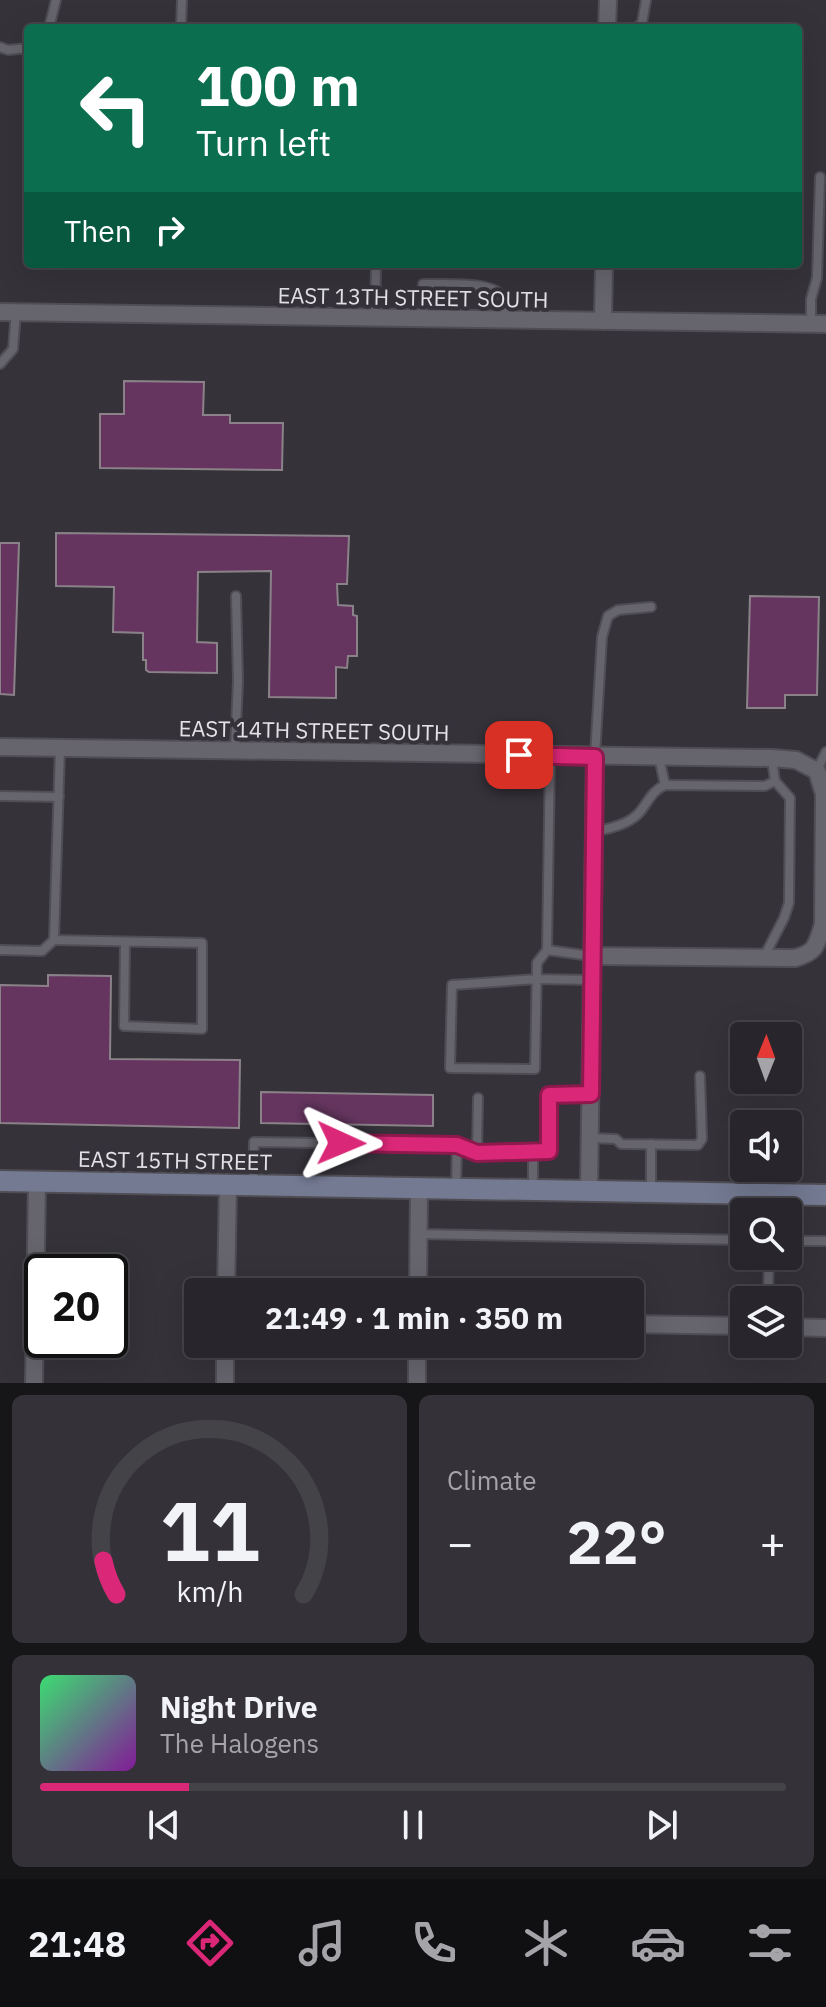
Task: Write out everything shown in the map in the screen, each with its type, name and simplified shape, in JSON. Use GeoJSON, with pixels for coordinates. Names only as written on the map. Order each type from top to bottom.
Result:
{"type":"FeatureCollection","features":[{"type":"Feature","properties":{"kind":"main road","name":"EAST 15TH STREET"},"geometry":{"type":"LineString","coordinates":[[0,1181],[826,1195]]}},
{"type":"Feature","properties":{"kind":"street"},"geometry":{"type":"LineString","coordinates":[[607,24],[608,0]]}},
{"type":"Feature","properties":{"kind":"street"},"geometry":{"type":"LineString","coordinates":[[603,321],[604,268]]}},
{"type":"Feature","properties":{"kind":"street","name":"EAST 13TH STREET SOUTH"},"geometry":{"type":"LineString","coordinates":[[8,312],[819,324]]}},
{"type":"Feature","properties":{"kind":"street","name":"EAST 14TH STREET SOUTH"},"geometry":{"type":"LineString","coordinates":[[0,747],[772,758],[796,760],[817,771]]}},
{"type":"Feature","properties":{"kind":"street"},"geometry":{"type":"LineString","coordinates":[[589,1190],[595,757]]}},
{"type":"Feature","properties":{"kind":"street"},"geometry":{"type":"LineString","coordinates":[[591,956],[795,958],[810,954],[823,925],[825,794],[817,771]]}},
{"type":"Feature","properties":{"kind":"street"},"geometry":{"type":"LineString","coordinates":[[34,1383],[37,1181]]}},
{"type":"Feature","properties":{"kind":"street"},"geometry":{"type":"LineString","coordinates":[[226,1278],[228,1185]]}},
{"type":"Feature","properties":{"kind":"street"},"geometry":{"type":"LineString","coordinates":[[418,1278],[419,1188]]}},
{"type":"Feature","properties":{"kind":"street"},"geometry":{"type":"LineString","coordinates":[[644,1324],[730,1326]]}},
{"type":"Feature","properties":{"kind":"street"},"geometry":{"type":"LineString","coordinates":[[802,1327],[826,1328]]}},
{"type":"Feature","properties":{"kind":"street"},"geometry":{"type":"LineString","coordinates":[[225,1358],[225,1383]]}},
{"type":"Feature","properties":{"kind":"street"},"geometry":{"type":"LineString","coordinates":[[417,1358],[417,1383]]}},
{"type":"Feature","properties":{"kind":"lane"},"geometry":{"type":"LineString","coordinates":[[50,24],[56,0]]}},
{"type":"Feature","properties":{"kind":"lane"},"geometry":{"type":"LineString","coordinates":[[181,24],[182,0]]}},
{"type":"Feature","properties":{"kind":"lane"},"geometry":{"type":"LineString","coordinates":[[641,24],[646,0]]}},
{"type":"Feature","properties":{"kind":"lane"},"geometry":{"type":"LineString","coordinates":[[0,47],[8,50],[24,48]]}},
{"type":"Feature","properties":{"kind":"lane"},"geometry":{"type":"LineString","coordinates":[[819,324],[811,299],[817,278],[820,177]]}},
{"type":"Feature","properties":{"kind":"lane"},"geometry":{"type":"LineString","coordinates":[[375,319],[376,268]]}},
{"type":"Feature","properties":{"kind":"lane"},"geometry":{"type":"LineString","coordinates":[[422,320],[423,284],[488,286],[498,291],[504,299],[504,320]]}},
{"type":"Feature","properties":{"kind":"lane"},"geometry":{"type":"LineString","coordinates":[[0,364],[13,349],[8,312]]}},
{"type":"Feature","properties":{"kind":"lane"},"geometry":{"type":"LineString","coordinates":[[235,751],[238,681],[236,596]]}},
{"type":"Feature","properties":{"kind":"lane"},"geometry":{"type":"LineString","coordinates":[[595,757],[602,637],[608,616],[618,610],[651,607]]}},
{"type":"Feature","properties":{"kind":"lane"},"geometry":{"type":"LineString","coordinates":[[54,940],[60,748]]}},
{"type":"Feature","properties":{"kind":"lane"},"geometry":{"type":"LineString","coordinates":[[817,771],[826,752]]}},
{"type":"Feature","properties":{"kind":"lane"},"geometry":{"type":"LineString","coordinates":[[550,756],[547,950],[537,963],[537,979],[535,1069],[450,1068],[452,985],[537,979],[591,980]]}},
{"type":"Feature","properties":{"kind":"lane"},"geometry":{"type":"LineString","coordinates":[[659,757],[665,785]]}},
{"type":"Feature","properties":{"kind":"lane"},"geometry":{"type":"LineString","coordinates":[[764,957],[789,903],[790,798],[775,781],[772,758]]}},
{"type":"Feature","properties":{"kind":"lane"},"geometry":{"type":"LineString","coordinates":[[593,832],[613,828],[636,816],[656,789],[665,785],[765,786],[775,781]]}},
{"type":"Feature","properties":{"kind":"lane"},"geometry":{"type":"LineString","coordinates":[[0,796],[59,797]]}},
{"type":"Feature","properties":{"kind":"lane"},"geometry":{"type":"LineString","coordinates":[[0,950],[42,951],[54,940],[202,943],[202,1029],[124,1026],[125,942]]}},
{"type":"Feature","properties":{"kind":"lane"},"geometry":{"type":"LineString","coordinates":[[547,950],[591,956]]}},
{"type":"Feature","properties":{"kind":"lane"},"geometry":{"type":"LineString","coordinates":[[590,1138],[616,1139],[621,1144],[698,1145],[702,1139],[700,1076]]}},
{"type":"Feature","properties":{"kind":"lane"},"geometry":{"type":"LineString","coordinates":[[253,1185],[254,1142],[457,1145],[477,1153],[549,1151],[549,1095],[591,1094]]}},
{"type":"Feature","properties":{"kind":"lane"},"geometry":{"type":"LineString","coordinates":[[477,1153],[478,1098]]}},
{"type":"Feature","properties":{"kind":"lane"},"geometry":{"type":"LineString","coordinates":[[651,1144],[651,1191]]}},
{"type":"Feature","properties":{"kind":"lane"},"geometry":{"type":"LineString","coordinates":[[456,1189],[457,1145]]}},
{"type":"Feature","properties":{"kind":"lane"},"geometry":{"type":"LineString","coordinates":[[533,1153],[533,1189]]}},
{"type":"Feature","properties":{"kind":"lane"},"geometry":{"type":"LineString","coordinates":[[418,1234],[730,1240]]}},
{"type":"Feature","properties":{"kind":"lane"},"geometry":{"type":"LineString","coordinates":[[802,1241],[826,1241]]}},
{"type":"Feature","properties":{"kind":"building"},"geometry":{"type":"Polygon","coordinates":[[[124,381],[204,382],[203,415],[230,415],[230,423],[283,423],[282,470],[100,468],[100,414],[124,414],[124,381]]]}},
{"type":"Feature","properties":{"kind":"building"},"geometry":{"type":"Polygon","coordinates":[[[56,533],[349,536],[347,584],[337,584],[338,605],[353,606],[353,615],[357,616],[357,656],[348,656],[347,668],[336,667],[336,698],[269,697],[271,571],[198,572],[197,642],[217,643],[217,673],[149,672],[146,670],[146,660],[143,660],[143,633],[113,632],[114,587],[56,586],[56,533]]]}},
{"type":"Feature","properties":{"kind":"building"},"geometry":{"type":"Polygon","coordinates":[[[0,543],[19,543],[14,695],[0,694],[0,543]]]}},
{"type":"Feature","properties":{"kind":"building"},"geometry":{"type":"Polygon","coordinates":[[[750,596],[819,597],[817,695],[785,695],[785,708],[747,708],[750,596]]]}},
{"type":"Feature","properties":{"kind":"building"},"geometry":{"type":"Polygon","coordinates":[[[48,975],[111,976],[110,1059],[240,1060],[239,1128],[0,1123],[0,985],[48,986],[48,975]]]}},
{"type":"Feature","properties":{"kind":"building"},"geometry":{"type":"Polygon","coordinates":[[[261,1092],[433,1095],[433,1126],[261,1123],[261,1092]]]}},
{"type":"Feature","properties":{"kind":"route"},"geometry":{"type":"LineString","coordinates":[[341,1143],[457,1145],[477,1153],[549,1151],[549,1095],[591,1094],[595,757],[519,755]]}}]}
